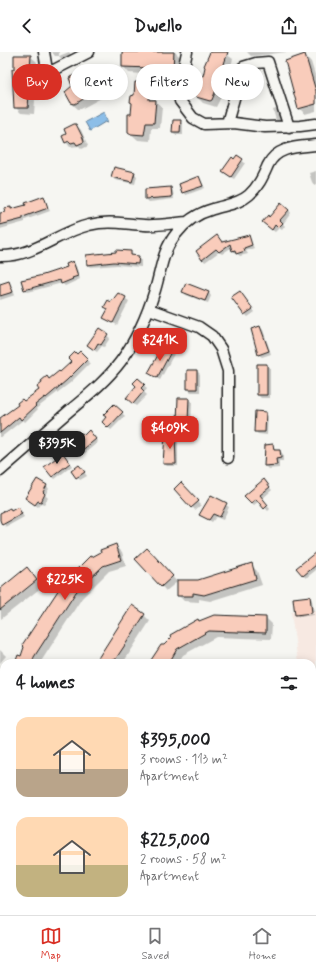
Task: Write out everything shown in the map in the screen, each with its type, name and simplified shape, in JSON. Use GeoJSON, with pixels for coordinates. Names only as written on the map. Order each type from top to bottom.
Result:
{"type":"FeatureCollection","features":[{"type":"Feature","properties":{"kind":"street"},"geometry":{"type":"LineString","coordinates":[[44,52],[47,70],[54,70],[89,52]]}},
{"type":"Feature","properties":{"kind":"street"},"geometry":{"type":"LineString","coordinates":[[187,52],[179,89],[180,101],[192,118],[204,124],[265,127],[288,127],[315,123]]}},
{"type":"Feature","properties":{"kind":"street"},"geometry":{"type":"LineString","coordinates":[[227,124],[243,67],[256,63],[268,62],[288,127]]}},
{"type":"Feature","properties":{"kind":"street"},"geometry":{"type":"LineString","coordinates":[[0,471],[107,378],[130,347],[149,309],[167,247],[187,222],[204,212],[232,204],[247,197],[260,183],[268,164],[276,154],[290,148],[316,145]]}},
{"type":"Feature","properties":{"kind":"street"},"geometry":{"type":"LineString","coordinates":[[0,256],[24,253],[77,229],[96,223],[115,222],[146,225],[187,222]]}},
{"type":"Feature","properties":{"kind":"street"},"geometry":{"type":"LineString","coordinates":[[149,309],[199,327],[212,336],[221,349],[228,371],[228,458]]}},
{"type":"Feature","properties":{"kind":"shaded area"},"geometry":{"type":"Polygon","coordinates":[[[316,610],[316,659],[297,659],[291,612],[316,610]]]}},
{"type":"Feature","properties":{"kind":"water"},"geometry":{"type":"Polygon","coordinates":[[[104,112],[108,123],[105,122],[90,131],[85,122],[104,112]]]}},
{"type":"Feature","properties":{"kind":"building"},"geometry":{"type":"Polygon","coordinates":[[[122,52],[174,52],[173,64],[136,64],[136,67],[128,67],[128,64],[122,64],[122,52]]]}},
{"type":"Feature","properties":{"kind":"building"},"geometry":{"type":"Polygon","coordinates":[[[210,52],[228,52],[224,64],[211,64],[212,100],[210,101],[203,99],[204,66],[210,52]]]}},
{"type":"Feature","properties":{"kind":"building"},"geometry":{"type":"Polygon","coordinates":[[[305,54],[316,91],[316,104],[298,109],[285,61],[305,54]]]}},
{"type":"Feature","properties":{"kind":"building"},"geometry":{"type":"Polygon","coordinates":[[[14,55],[31,55],[30,64],[14,64],[14,55]]]}},
{"type":"Feature","properties":{"kind":"building"},"geometry":{"type":"Polygon","coordinates":[[[136,82],[136,100],[156,100],[154,123],[146,123],[144,135],[131,134],[128,132],[128,114],[131,114],[132,103],[130,102],[131,96],[134,95],[136,82]]]}},
{"type":"Feature","properties":{"kind":"building"},"geometry":{"type":"Polygon","coordinates":[[[70,88],[70,100],[82,100],[75,104],[71,103],[65,92],[70,88]]]}},
{"type":"Feature","properties":{"kind":"building"},"geometry":{"type":"Polygon","coordinates":[[[14,100],[29,100],[28,108],[14,108],[14,100]]]}},
{"type":"Feature","properties":{"kind":"building"},"geometry":{"type":"Polygon","coordinates":[[[173,120],[181,120],[180,132],[172,132],[173,120]]]}},
{"type":"Feature","properties":{"kind":"building"},"geometry":{"type":"Polygon","coordinates":[[[76,124],[84,142],[77,145],[75,142],[71,143],[69,141],[65,143],[62,136],[66,134],[64,129],[76,124]]]}},
{"type":"Feature","properties":{"kind":"building"},"geometry":{"type":"Polygon","coordinates":[[[237,155],[243,159],[231,177],[222,171],[232,157],[234,159],[237,155]]]}},
{"type":"Feature","properties":{"kind":"building"},"geometry":{"type":"Polygon","coordinates":[[[114,167],[135,172],[132,182],[111,177],[114,167]]]}},
{"type":"Feature","properties":{"kind":"building"},"geometry":{"type":"Polygon","coordinates":[[[199,176],[203,186],[182,193],[179,184],[199,176]]]}},
{"type":"Feature","properties":{"kind":"building"},"geometry":{"type":"Polygon","coordinates":[[[171,187],[172,197],[145,199],[145,189],[171,187]]]}},
{"type":"Feature","properties":{"kind":"building"},"geometry":{"type":"Polygon","coordinates":[[[44,196],[48,208],[23,217],[23,219],[0,225],[0,213],[5,212],[4,208],[11,207],[11,209],[26,205],[25,203],[44,196]]]}},
{"type":"Feature","properties":{"kind":"building"},"geometry":{"type":"Polygon","coordinates":[[[281,203],[289,210],[280,220],[283,223],[278,228],[275,225],[272,230],[262,222],[268,215],[269,217],[281,203]]]}},
{"type":"Feature","properties":{"kind":"building"},"geometry":{"type":"Polygon","coordinates":[[[217,235],[222,242],[249,235],[252,245],[244,248],[245,251],[236,254],[235,250],[232,251],[230,244],[219,252],[216,249],[202,260],[196,251],[217,235]]]}},
{"type":"Feature","properties":{"kind":"building"},"geometry":{"type":"Polygon","coordinates":[[[116,250],[131,251],[131,255],[139,256],[138,264],[114,262],[87,265],[86,255],[116,252],[116,250]]]}},
{"type":"Feature","properties":{"kind":"building"},"geometry":{"type":"Polygon","coordinates":[[[73,261],[78,276],[72,278],[73,279],[61,284],[60,280],[24,290],[21,280],[67,267],[66,264],[73,261]]]}},
{"type":"Feature","properties":{"kind":"building"},"geometry":{"type":"Polygon","coordinates":[[[9,281],[13,292],[0,296],[0,284],[9,281]]]}},
{"type":"Feature","properties":{"kind":"building"},"geometry":{"type":"Polygon","coordinates":[[[186,283],[209,292],[205,301],[182,292],[186,283]]]}},
{"type":"Feature","properties":{"kind":"building"},"geometry":{"type":"Polygon","coordinates":[[[240,291],[253,309],[244,315],[231,297],[240,291]]]}},
{"type":"Feature","properties":{"kind":"building"},"geometry":{"type":"Polygon","coordinates":[[[118,293],[126,297],[113,323],[103,318],[108,309],[104,307],[108,300],[111,302],[118,293]]]}},
{"type":"Feature","properties":{"kind":"building"},"geometry":{"type":"Polygon","coordinates":[[[260,326],[269,351],[258,355],[251,329],[260,326]]]}},
{"type":"Feature","properties":{"kind":"building"},"geometry":{"type":"Polygon","coordinates":[[[99,328],[108,334],[101,345],[98,343],[94,350],[87,345],[99,328]]]}},
{"type":"Feature","properties":{"kind":"building"},"geometry":{"type":"Polygon","coordinates":[[[163,346],[172,350],[157,378],[148,373],[163,346]]]}},
{"type":"Feature","properties":{"kind":"building"},"geometry":{"type":"Polygon","coordinates":[[[80,351],[88,359],[67,380],[46,398],[45,397],[35,405],[36,406],[21,420],[19,417],[0,433],[0,418],[18,405],[17,403],[22,399],[24,401],[39,390],[37,387],[42,383],[41,381],[47,376],[49,379],[59,371],[60,372],[71,362],[68,359],[75,352],[77,354],[80,351]]]}},
{"type":"Feature","properties":{"kind":"building"},"geometry":{"type":"Polygon","coordinates":[[[257,364],[267,364],[267,395],[257,395],[257,364]]]}},
{"type":"Feature","properties":{"kind":"building"},"geometry":{"type":"Polygon","coordinates":[[[187,370],[197,370],[197,389],[187,389],[187,370]]]}},
{"type":"Feature","properties":{"kind":"building"},"geometry":{"type":"Polygon","coordinates":[[[138,378],[145,384],[141,388],[144,391],[133,404],[126,398],[136,386],[133,383],[138,378]]]}},
{"type":"Feature","properties":{"kind":"building"},"geometry":{"type":"Polygon","coordinates":[[[178,398],[189,398],[188,422],[177,421],[178,398]]]}},
{"type":"Feature","properties":{"kind":"building"},"geometry":{"type":"Polygon","coordinates":[[[114,404],[123,412],[108,428],[102,422],[106,417],[103,415],[114,404]]]}},
{"type":"Feature","properties":{"kind":"building"},"geometry":{"type":"Polygon","coordinates":[[[255,411],[266,412],[265,432],[254,432],[255,411]]]}},
{"type":"Feature","properties":{"kind":"building"},"geometry":{"type":"Polygon","coordinates":[[[89,430],[96,439],[80,452],[72,442],[82,433],[84,435],[89,430]]]}},
{"type":"Feature","properties":{"kind":"building"},"geometry":{"type":"Polygon","coordinates":[[[165,434],[175,434],[176,464],[163,464],[165,434]]]}},
{"type":"Feature","properties":{"kind":"building"},"geometry":{"type":"Polygon","coordinates":[[[273,444],[274,450],[280,450],[281,458],[276,459],[277,465],[264,466],[265,445],[273,444]]]}},
{"type":"Feature","properties":{"kind":"building"},"geometry":{"type":"Polygon","coordinates":[[[63,453],[70,463],[52,477],[44,467],[63,453]]]}},
{"type":"Feature","properties":{"kind":"building"},"geometry":{"type":"Polygon","coordinates":[[[79,465],[85,472],[76,478],[71,471],[79,465]]]}},
{"type":"Feature","properties":{"kind":"building"},"geometry":{"type":"Polygon","coordinates":[[[37,479],[47,485],[43,492],[45,494],[41,502],[38,501],[35,505],[25,498],[37,479]]]}},
{"type":"Feature","properties":{"kind":"building"},"geometry":{"type":"Polygon","coordinates":[[[264,479],[270,487],[260,495],[268,505],[264,509],[256,499],[251,503],[244,496],[264,479]]]}},
{"type":"Feature","properties":{"kind":"building"},"geometry":{"type":"Polygon","coordinates":[[[181,482],[199,501],[191,508],[174,489],[181,482]]]}},
{"type":"Feature","properties":{"kind":"building"},"geometry":{"type":"Polygon","coordinates":[[[211,495],[227,503],[220,517],[213,514],[209,520],[199,515],[211,495]]]}},
{"type":"Feature","properties":{"kind":"building"},"geometry":{"type":"Polygon","coordinates":[[[18,507],[22,514],[2,525],[0,513],[10,508],[11,511],[18,507]]]}},
{"type":"Feature","properties":{"kind":"building"},"geometry":{"type":"Polygon","coordinates":[[[116,544],[121,560],[103,566],[76,592],[33,659],[16,659],[18,655],[21,656],[24,647],[22,645],[61,586],[67,589],[67,579],[90,556],[92,557],[101,552],[100,550],[116,544]]]}},
{"type":"Feature","properties":{"kind":"building"},"geometry":{"type":"Polygon","coordinates":[[[147,548],[173,576],[161,587],[135,559],[147,548]]]}},
{"type":"Feature","properties":{"kind":"building"},"geometry":{"type":"Polygon","coordinates":[[[316,552],[316,565],[303,576],[296,568],[316,552]]]}},
{"type":"Feature","properties":{"kind":"building"},"geometry":{"type":"Polygon","coordinates":[[[252,563],[256,579],[204,595],[193,593],[193,596],[177,596],[177,580],[198,580],[252,563]]]}},
{"type":"Feature","properties":{"kind":"building"},"geometry":{"type":"Polygon","coordinates":[[[27,567],[37,580],[0,610],[0,589],[27,567]]]}},
{"type":"Feature","properties":{"kind":"building"},"geometry":{"type":"Polygon","coordinates":[[[310,596],[312,613],[295,615],[293,598],[310,596]]]}},
{"type":"Feature","properties":{"kind":"building"},"geometry":{"type":"Polygon","coordinates":[[[132,605],[145,614],[116,659],[98,659],[132,605]]]}},
{"type":"Feature","properties":{"kind":"building"},"geometry":{"type":"Polygon","coordinates":[[[214,615],[266,617],[266,633],[209,631],[177,649],[171,659],[152,659],[161,645],[164,645],[171,638],[170,635],[198,619],[199,621],[214,615]]]}}]}
